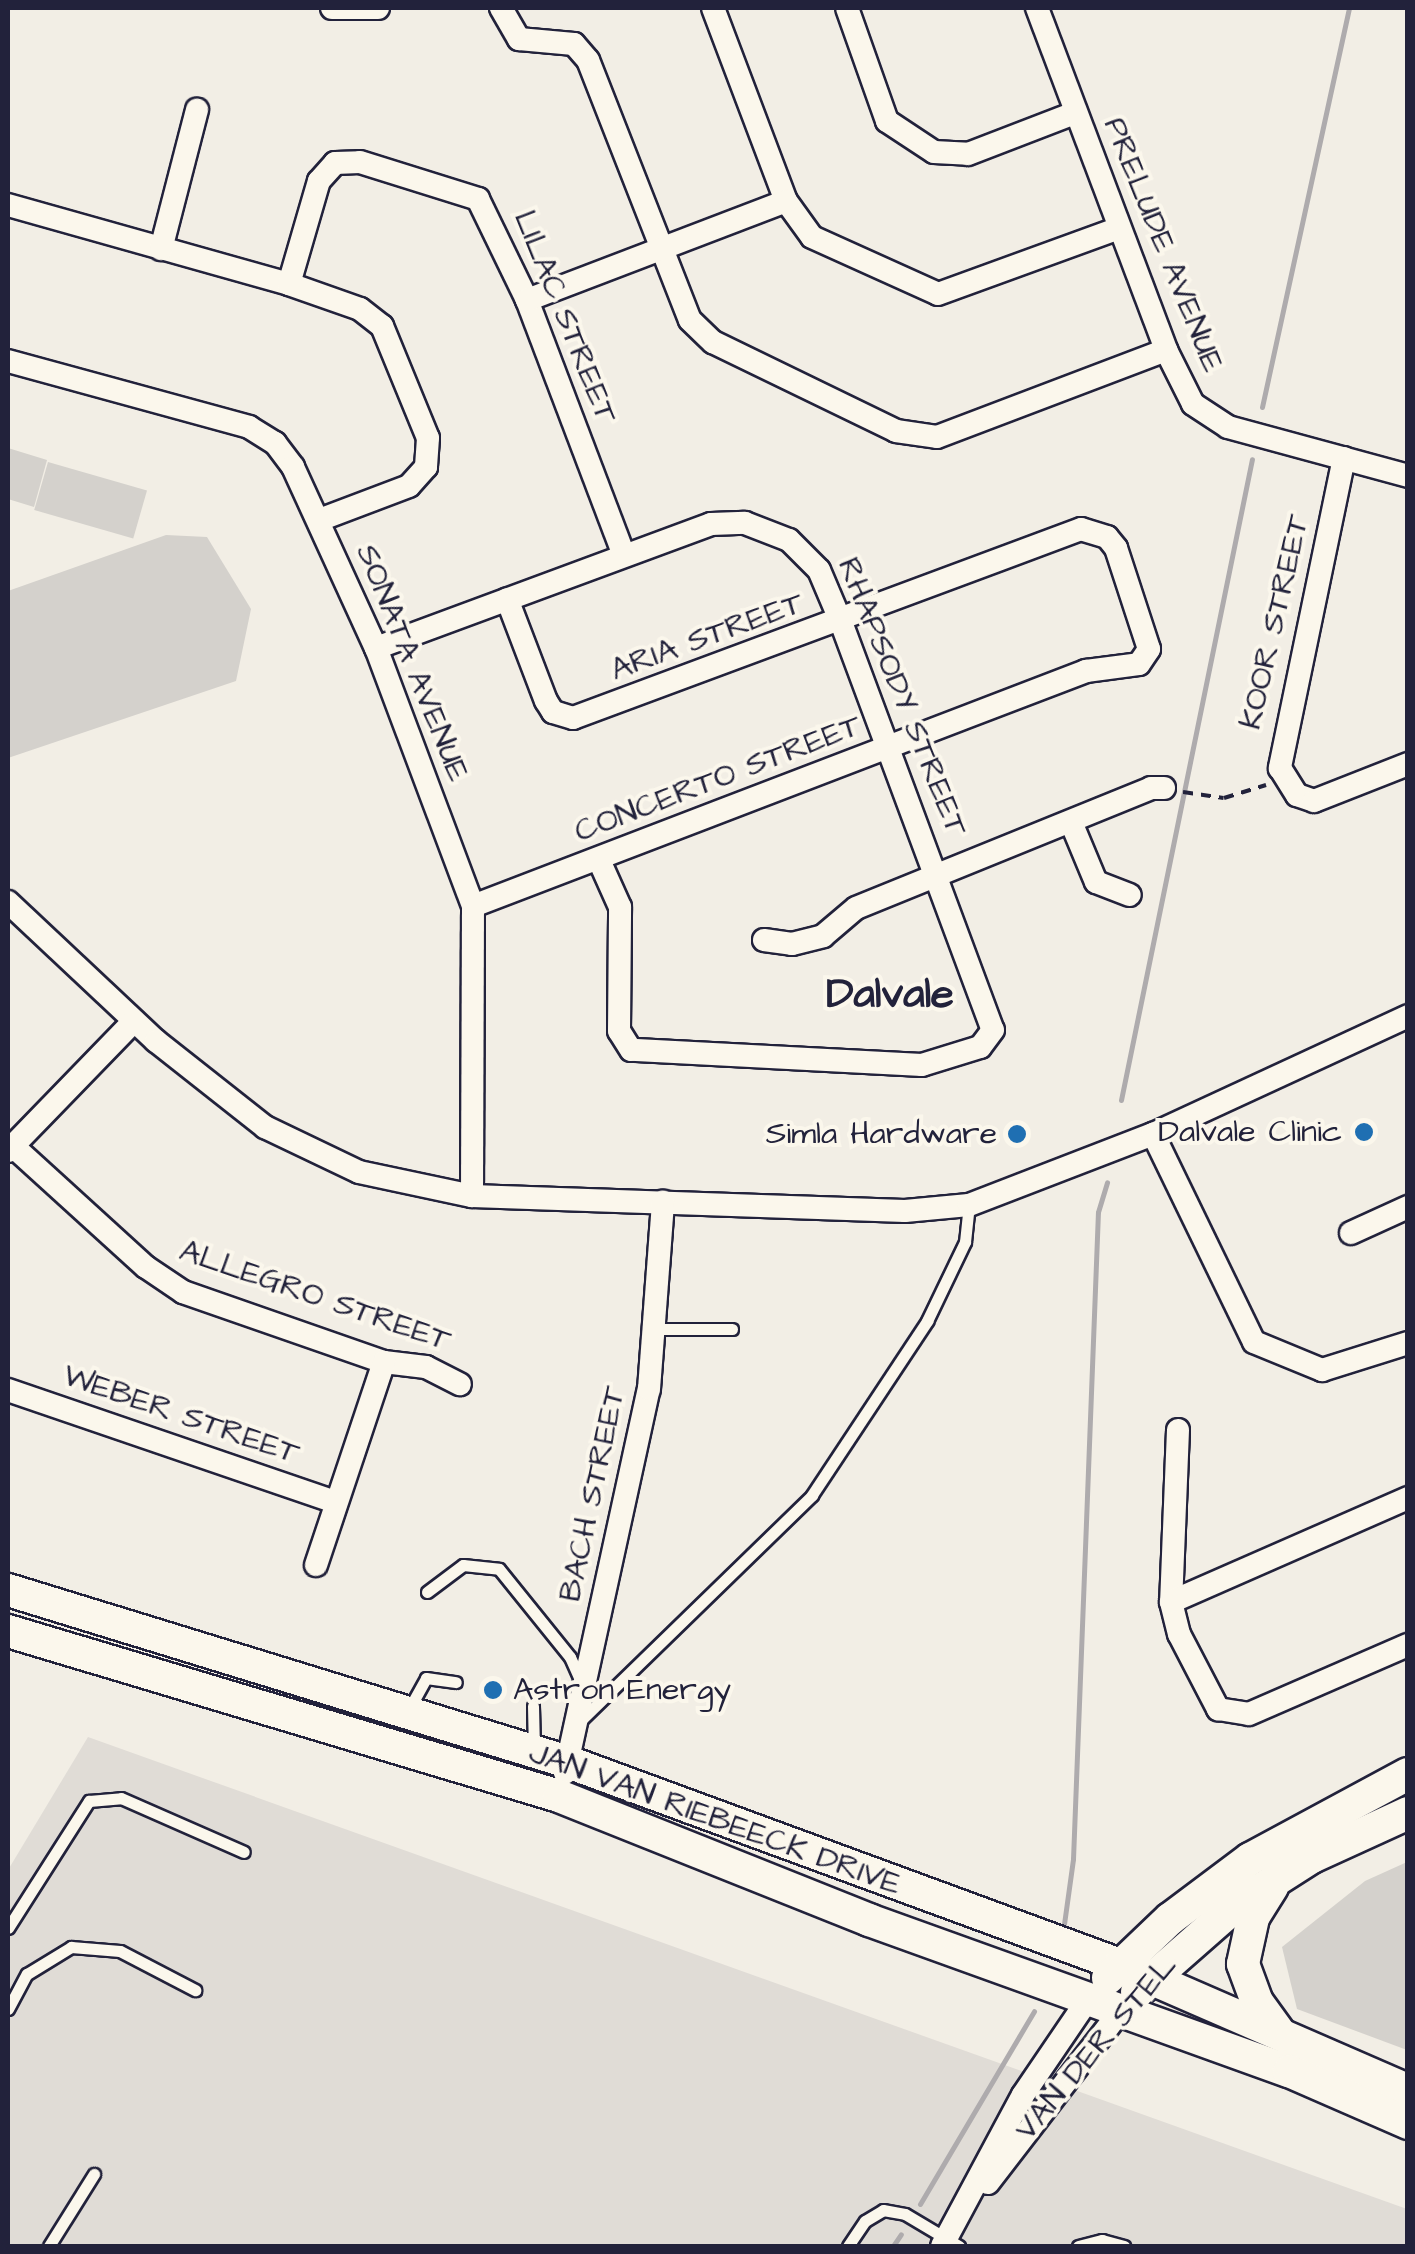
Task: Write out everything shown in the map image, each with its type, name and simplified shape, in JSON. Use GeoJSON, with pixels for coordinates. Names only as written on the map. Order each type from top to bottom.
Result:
{"type":"FeatureCollection","features":[{"type":"Feature","properties":{"kind":"main road","name":"JAN VAN RIEBEECK DRIVE"},"geometry":{"type":"LineString","coordinates":[[8,1590],[568,1762],[1135,1971],[1408,2090]]}},
{"type":"Feature","properties":{"kind":"main road","name":"JAN VAN RIEBEECK DRIVE"},"geometry":{"type":"LineString","coordinates":[[8,1631],[559,1796],[869,1920],[1289,2070],[1408,2123]]}},
{"type":"Feature","properties":{"kind":"main road","name":"VAN DER STEL"},"geometry":{"type":"LineString","coordinates":[[1121,2010],[1135,1971],[1170,1919],[1291,1834],[1408,1774]]}},
{"type":"Feature","properties":{"kind":"main road","name":"VAN DER STEL"},"geometry":{"type":"LineString","coordinates":[[1089,1998],[1200,1932],[1280,1876],[1408,1812]]}},
{"type":"Feature","properties":{"kind":"main road"},"geometry":{"type":"LineString","coordinates":[[1280,1876],[1252,1918],[1244,1964],[1256,2002],[1280,2033]]}},
{"type":"Feature","properties":{"kind":"main road"},"geometry":{"type":"LineString","coordinates":[[1076,1948],[1170,1919]]}},
{"type":"Feature","properties":{"kind":"street"},"geometry":{"type":"LineString","coordinates":[[340,9],[378,8]]}},
{"type":"Feature","properties":{"kind":"street"},"geometry":{"type":"LineString","coordinates":[[501,8],[519,39],[561,41],[582,50],[690,320],[713,342],[914,436],[958,432],[1166,350]]}},
{"type":"Feature","properties":{"kind":"street"},"geometry":{"type":"LineString","coordinates":[[713,8],[786,200],[812,237],[938,294],[1119,228]]}},
{"type":"Feature","properties":{"kind":"street"},"geometry":{"type":"LineString","coordinates":[[847,8],[893,130],[934,152],[968,154],[1076,113]]}},
{"type":"Feature","properties":{"kind":"street","name":"PRELUDE AVENUE"},"geometry":{"type":"LineString","coordinates":[[1037,8],[1182,388],[1208,418],[1408,476]]}},
{"type":"Feature","properties":{"kind":"street"},"geometry":{"type":"LineString","coordinates":[[161,249],[197,110]]}},
{"type":"Feature","properties":{"kind":"street","name":"LILAC STREET"},"geometry":{"type":"LineString","coordinates":[[289,284],[319,181],[346,160],[478,200],[526,300],[624,555]]}},
{"type":"Feature","properties":{"kind":"street"},"geometry":{"type":"LineString","coordinates":[[526,300],[786,200]]}},
{"type":"Feature","properties":{"kind":"street"},"geometry":{"type":"LineString","coordinates":[[8,205],[289,284],[360,309],[382,326],[428,438],[420,478],[318,520]]}},
{"type":"Feature","properties":{"kind":"street","name":"SONATA AVENUE"},"geometry":{"type":"LineString","coordinates":[[8,361],[249,426],[274,443],[293,467],[376,648],[472,906],[472,1196]]}},
{"type":"Feature","properties":{"kind":"street","name":"KOOR STREET"},"geometry":{"type":"LineString","coordinates":[[1344,458],[1279,753],[1282,774],[1297,795],[1314,801],[1408,764]]}},
{"type":"Feature","properties":{"kind":"street","name":"RHAPSODY STREET"},"geometry":{"type":"LineString","coordinates":[[376,648],[712,524],[756,526],[806,552],[841,622],[993,1017],[980,1046],[936,1064],[631,1050],[618,1031],[620,907],[599,860]]}},
{"type":"Feature","properties":{"kind":"street","name":"ARIA STREET"},"geometry":{"type":"LineString","coordinates":[[507,599],[546,701],[553,712],[573,718],[841,622],[1081,528],[1107,537],[1116,548],[1149,649]]}},
{"type":"Feature","properties":{"kind":"street","name":"CONCERTO STREET"},"geometry":{"type":"LineString","coordinates":[[472,906],[1086,671],[1139,664],[1149,649]]}},
{"type":"Feature","properties":{"kind":"street"},"geometry":{"type":"LineString","coordinates":[[764,940],[792,944],[823,936],[856,908],[1164,788]]}},
{"type":"Feature","properties":{"kind":"street"},"geometry":{"type":"LineString","coordinates":[[1071,822],[1096,882],[1130,895]]}},
{"type":"Feature","properties":{"kind":"street"},"geometry":{"type":"LineString","coordinates":[[8,902],[134,1021],[230,1104],[282,1136],[359,1172],[472,1196],[905,1211],[970,1205],[1153,1134],[1408,1016]]}},
{"type":"Feature","properties":{"kind":"street"},"geometry":{"type":"LineString","coordinates":[[11,1150],[134,1021]]}},
{"type":"Feature","properties":{"kind":"street"},"geometry":{"type":"LineString","coordinates":[[1153,1134],[1254,1342],[1322,1370],[1346,1368],[1408,1344]]}},
{"type":"Feature","properties":{"kind":"street","name":"ALLEGRO STREET"},"geometry":{"type":"LineString","coordinates":[[11,1150],[163,1281],[384,1362],[426,1367],[460,1384]]}},
{"type":"Feature","properties":{"kind":"street","name":"BACH STREET"},"geometry":{"type":"LineString","coordinates":[[559,1796],[657,1330],[663,1202]]}},
{"type":"Feature","properties":{"kind":"street"},"geometry":{"type":"LineString","coordinates":[[1352,1232],[1408,1207]]}},
{"type":"Feature","properties":{"kind":"street"},"geometry":{"type":"LineString","coordinates":[[316,1564],[332,1501],[384,1362]]}},
{"type":"Feature","properties":{"kind":"street","name":"WEBER STREET"},"geometry":{"type":"LineString","coordinates":[[8,1390],[332,1501]]}},
{"type":"Feature","properties":{"kind":"street"},"geometry":{"type":"LineString","coordinates":[[1178,1430],[1171,1602],[1210,1700],[1226,1714],[1249,1714],[1408,1644]]}},
{"type":"Feature","properties":{"kind":"street"},"geometry":{"type":"LineString","coordinates":[[1171,1602],[1408,1498]]}},
{"type":"Feature","properties":{"kind":"street","name":"VAN DER STEL"},"geometry":{"type":"LineString","coordinates":[[949,2244],[1023,2095],[1089,1998]]}},
{"type":"Feature","properties":{"kind":"street","name":"VAN DER STEL"},"geometry":{"type":"LineString","coordinates":[[960,2216],[1121,2010]]}},
{"type":"Feature","properties":{"kind":"lane"},"geometry":{"type":"LineString","coordinates":[[577,1724],[812,1495],[928,1321],[965,1242],[970,1205]]}},
{"type":"Feature","properties":{"kind":"lane"},"geometry":{"type":"LineString","coordinates":[[657,1330],[732,1330]]}},
{"type":"Feature","properties":{"kind":"lane"},"geometry":{"type":"LineString","coordinates":[[426,1592],[462,1564],[499,1569],[570,1656],[583,1692]]}},
{"type":"Feature","properties":{"kind":"lane"},"geometry":{"type":"LineString","coordinates":[[408,1712],[426,1678],[456,1682]]}},
{"type":"Feature","properties":{"kind":"lane"},"geometry":{"type":"LineString","coordinates":[[533,1706],[534,1751]]}},
{"type":"Feature","properties":{"kind":"lane"},"geometry":{"type":"LineString","coordinates":[[8,1928],[89,1801],[136,1803],[244,1852]]}},
{"type":"Feature","properties":{"kind":"lane"},"geometry":{"type":"LineString","coordinates":[[8,2009],[27,1974],[71,1948],[120,1951],[195,1990]]}},
{"type":"Feature","properties":{"kind":"lane"},"geometry":{"type":"LineString","coordinates":[[50,2246],[94,2174]]}},
{"type":"Feature","properties":{"kind":"lane"},"geometry":{"type":"LineString","coordinates":[[848,2246],[865,2220],[883,2210],[905,2214],[949,2244]]}},
{"type":"Feature","properties":{"kind":"lane"},"geometry":{"type":"LineString","coordinates":[[1078,2246],[1102,2240],[1124,2246]]}},
{"type":"Feature","properties":{"kind":"path"},"geometry":{"type":"LineString","coordinates":[[1206,796],[1240,796],[1282,774]]}},
{"type":"Feature","properties":{"kind":"shaded area"},"geometry":{"type":"Polygon","coordinates":[[[8,448],[47,460],[34,507],[8,499],[8,448]]]}},
{"type":"Feature","properties":{"kind":"shaded area"},"geometry":{"type":"Polygon","coordinates":[[[48,462],[147,490],[133,538],[34,510],[48,462]]]}},
{"type":"Feature","properties":{"kind":"shaded area"},"geometry":{"type":"Polygon","coordinates":[[[166,535],[207,537],[251,609],[236,681],[8,758],[8,591],[166,535]]]}},
{"type":"Feature","properties":{"kind":"shaded area"},"geometry":{"type":"Polygon","coordinates":[[[88,1737],[1407,2209],[1407,2246],[8,2246],[8,1870],[88,1737]]]}},
{"type":"Feature","properties":{"kind":"shaded area"},"geometry":{"type":"Polygon","coordinates":[[[1407,1862],[1407,2050],[1297,2009],[1282,1947],[1365,1881],[1407,1862]]]}},
{"type":"Feature","properties":{"kind":"waterway"},"geometry":{"type":"LineString","coordinates":[[1262,407],[1349,8]]}},
{"type":"Feature","properties":{"kind":"waterway"},"geometry":{"type":"LineString","coordinates":[[1121,1100],[1252,459]]}},
{"type":"Feature","properties":{"kind":"waterway"},"geometry":{"type":"LineString","coordinates":[[1064,1924],[1073,1859],[1098,1212],[1107,1182]]}},
{"type":"Feature","properties":{"kind":"waterway"},"geometry":{"type":"LineString","coordinates":[[920,2204],[1034,2011]]}},
{"type":"Feature","properties":{"kind":"waterway"},"geometry":{"type":"LineString","coordinates":[[893,2246],[901,2234]]}},
{"type":"Feature","properties":{"kind":"place","name":"Dalvale Clinic"},"geometry":{"type":"Point","coordinates":[1364,1132]}},
{"type":"Feature","properties":{"kind":"place","name":"Simla Hardware"},"geometry":{"type":"Point","coordinates":[1017,1134]}},
{"type":"Feature","properties":{"kind":"place","name":"Astron Energy"},"geometry":{"type":"Point","coordinates":[493,1690]}},
{"type":"Feature","properties":{"kind":"district","name":"Dalvale"},"geometry":{"type":"Point","coordinates":[890,995]}}]}
